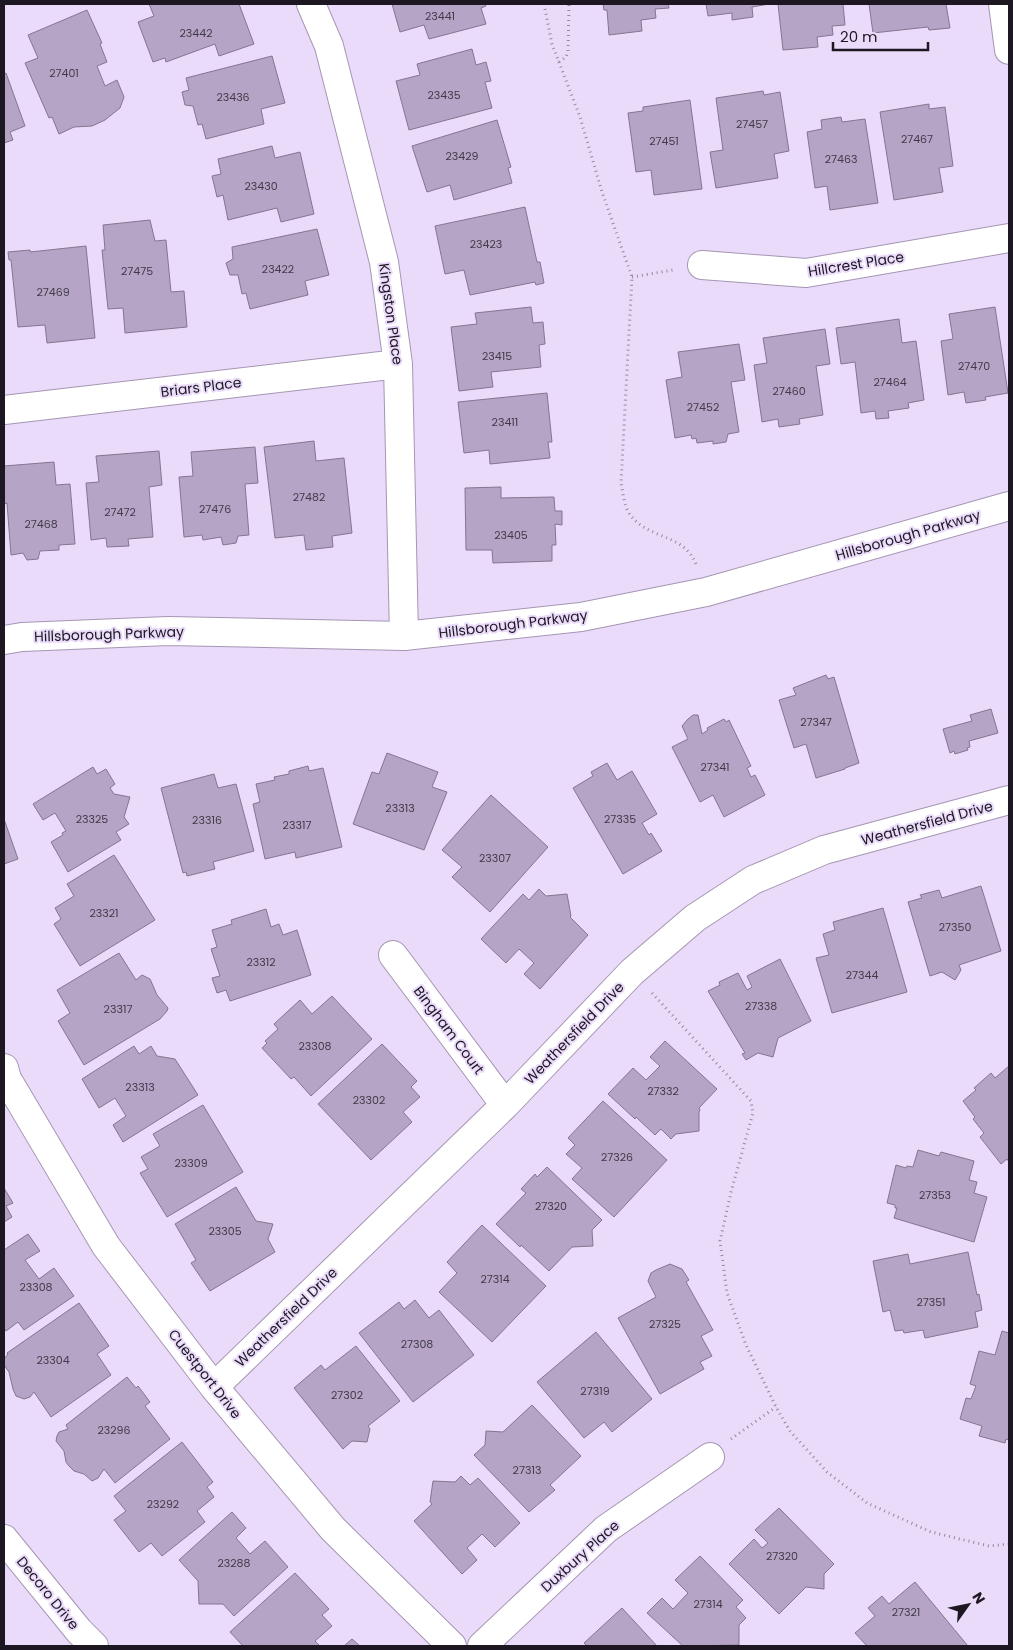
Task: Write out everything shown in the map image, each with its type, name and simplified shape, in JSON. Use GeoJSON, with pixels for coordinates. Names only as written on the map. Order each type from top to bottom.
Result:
{"type":"FeatureCollection","features":[{"type":"Feature","properties":{"kind":"street","name":"Kingston Place"},"geometry":{"type":"LineString","coordinates":[[311,4],[329,46],[384,262],[398,364],[404,636]]}},
{"type":"Feature","properties":{"kind":"street"},"geometry":{"type":"LineString","coordinates":[[1003,4],[1009,50]]}},
{"type":"Feature","properties":{"kind":"street","name":"Hillcrest Place"},"geometry":{"type":"LineString","coordinates":[[702,265],[806,273],[1009,238]]}},
{"type":"Feature","properties":{"kind":"street","name":"Briars Place"},"geometry":{"type":"LineString","coordinates":[[4,410],[398,364]]}},
{"type":"Feature","properties":{"kind":"street","name":"Hillsborough Parkway"},"geometry":{"type":"LineString","coordinates":[[4,640],[22,637],[168,631],[404,636],[581,617],[706,592],[1009,506]]}},
{"type":"Feature","properties":{"kind":"street","name":"Weathersfield Drive"},"geometry":{"type":"LineString","coordinates":[[214,1387],[505,1105],[632,972],[695,918],[754,880],[824,850],[1009,800]]}},
{"type":"Feature","properties":{"kind":"street","name":"Bingham Court"},"geometry":{"type":"LineString","coordinates":[[393,955],[505,1105]]}},
{"type":"Feature","properties":{"kind":"street","name":"Cuestport Drive"},"geometry":{"type":"LineString","coordinates":[[4,1068],[7,1080],[106,1246],[214,1387],[333,1529],[452,1646]]}},
{"type":"Feature","properties":{"kind":"street","name":"Duxbury Place"},"geometry":{"type":"LineString","coordinates":[[482,1646],[606,1529],[710,1457]]}},
{"type":"Feature","properties":{"kind":"street","name":"Decoro Drive"},"geometry":{"type":"LineString","coordinates":[[4,1539],[94,1646]]}},
{"type":"Feature","properties":{"kind":"path"},"geometry":{"type":"LineString","coordinates":[[544,4],[552,44],[580,117],[602,192],[632,277],[621,483],[628,513],[640,525],[678,542],[694,559],[706,592]]}},
{"type":"Feature","properties":{"kind":"path"},"geometry":{"type":"LineString","coordinates":[[559,62],[566,57],[568,51],[569,4]]}},
{"type":"Feature","properties":{"kind":"path"},"geometry":{"type":"LineString","coordinates":[[632,277],[702,265]]}},
{"type":"Feature","properties":{"kind":"path"},"geometry":{"type":"LineString","coordinates":[[632,972],[751,1101],[753,1113],[731,1192],[720,1241],[727,1293],[746,1345],[790,1431],[827,1472],[867,1503],[931,1532],[989,1546],[1009,1544]]}},
{"type":"Feature","properties":{"kind":"path"},"geometry":{"type":"LineString","coordinates":[[710,1457],[740,1431],[776,1406]]}},
{"type":"Feature","properties":{"kind":"building"},"geometry":{"type":"Polygon","coordinates":[[[149,4],[239,4],[254,44],[219,56],[215,44],[166,62],[165,58],[153,62],[138,22],[154,16],[149,4]]]}},
{"type":"Feature","properties":{"kind":"building"},"geometry":{"type":"Polygon","coordinates":[[[392,4],[485,4],[486,6],[481,8],[486,24],[429,39],[424,25],[400,32],[392,4]]]}},
{"type":"Feature","properties":{"kind":"building"},"geometry":{"type":"Polygon","coordinates":[[[603,4],[668,4],[669,8],[655,9],[656,18],[641,20],[642,31],[609,35],[607,10],[604,10],[603,4]]]}},
{"type":"Feature","properties":{"kind":"building"},"geometry":{"type":"Polygon","coordinates":[[[706,4],[769,4],[752,7],[753,17],[732,20],[732,13],[708,16],[706,4]]]}},
{"type":"Feature","properties":{"kind":"building"},"geometry":{"type":"Polygon","coordinates":[[[778,4],[843,4],[845,25],[832,26],[833,35],[817,37],[818,47],[783,50],[778,4]]]}},
{"type":"Feature","properties":{"kind":"building"},"geometry":{"type":"Polygon","coordinates":[[[869,4],[946,4],[950,28],[929,30],[928,27],[873,33],[869,4]]]}},
{"type":"Feature","properties":{"kind":"building"},"geometry":{"type":"Polygon","coordinates":[[[87,10],[102,43],[100,44],[107,62],[97,66],[105,86],[117,80],[124,97],[120,108],[105,120],[92,126],[74,127],[59,134],[52,117],[49,118],[25,63],[38,58],[28,35],[87,10]]]}},
{"type":"Feature","properties":{"kind":"building"},"geometry":{"type":"Polygon","coordinates":[[[472,49],[476,65],[486,62],[491,81],[485,82],[492,108],[409,130],[396,81],[420,75],[417,64],[472,49]]]}},
{"type":"Feature","properties":{"kind":"building"},"geometry":{"type":"Polygon","coordinates":[[[272,56],[285,103],[261,109],[264,124],[206,139],[202,124],[198,125],[193,106],[185,105],[182,92],[189,90],[186,78],[272,56]]]}},
{"type":"Feature","properties":{"kind":"building"},"geometry":{"type":"Polygon","coordinates":[[[6,73],[25,126],[10,132],[13,140],[4,143],[4,74],[6,73]]]}},
{"type":"Feature","properties":{"kind":"building"},"geometry":{"type":"Polygon","coordinates":[[[763,91],[764,95],[780,92],[789,151],[774,154],[778,178],[716,188],[710,152],[723,150],[716,98],[763,91]]]}},
{"type":"Feature","properties":{"kind":"building"},"geometry":{"type":"Polygon","coordinates":[[[690,100],[702,189],[654,195],[651,170],[636,172],[628,113],[643,111],[643,107],[690,100]]]}},
{"type":"Feature","properties":{"kind":"building"},"geometry":{"type":"Polygon","coordinates":[[[929,104],[929,109],[945,107],[953,166],[939,168],[943,192],[894,200],[880,112],[929,104]]]}},
{"type":"Feature","properties":{"kind":"building"},"geometry":{"type":"Polygon","coordinates":[[[841,117],[842,122],[865,119],[878,203],[830,210],[827,186],[815,188],[807,132],[822,129],[821,120],[841,117]]]}},
{"type":"Feature","properties":{"kind":"building"},"geometry":{"type":"Polygon","coordinates":[[[497,120],[511,167],[508,168],[512,183],[454,200],[450,185],[427,192],[412,146],[497,120]]]}},
{"type":"Feature","properties":{"kind":"building"},"geometry":{"type":"Polygon","coordinates":[[[272,146],[275,158],[300,152],[314,214],[281,222],[277,208],[228,220],[223,195],[217,197],[212,176],[221,174],[218,159],[272,146]]]}},
{"type":"Feature","properties":{"kind":"building"},"geometry":{"type":"Polygon","coordinates":[[[525,207],[537,262],[540,262],[544,283],[536,285],[535,282],[470,295],[464,270],[445,274],[435,226],[525,207]]]}},
{"type":"Feature","properties":{"kind":"building"},"geometry":{"type":"Polygon","coordinates":[[[150,220],[155,241],[166,240],[171,292],[184,291],[187,327],[125,333],[123,308],[108,309],[102,250],[105,250],[103,225],[150,220]]]}},
{"type":"Feature","properties":{"kind":"building"},"geometry":{"type":"Polygon","coordinates":[[[317,229],[329,275],[305,281],[308,295],[250,309],[246,293],[242,294],[238,275],[230,275],[226,263],[233,259],[232,247],[317,229]]]}},
{"type":"Feature","properties":{"kind":"building"},"geometry":{"type":"Polygon","coordinates":[[[86,246],[95,338],[47,343],[45,325],[18,327],[11,260],[9,260],[8,252],[30,250],[30,252],[86,246]]]}},
{"type":"Feature","properties":{"kind":"building"},"geometry":{"type":"Polygon","coordinates":[[[531,307],[533,323],[543,322],[545,344],[539,345],[541,367],[491,372],[493,387],[459,391],[451,327],[477,324],[475,313],[531,307]]]}},
{"type":"Feature","properties":{"kind":"building"},"geometry":{"type":"Polygon","coordinates":[[[995,307],[1008,393],[985,397],[986,400],[966,403],[964,392],[948,395],[941,341],[953,339],[949,314],[995,307]]]}},
{"type":"Feature","properties":{"kind":"building"},"geometry":{"type":"Polygon","coordinates":[[[899,319],[902,343],[916,341],[924,400],[908,403],[909,408],[888,411],[889,418],[876,419],[875,411],[861,413],[855,362],[841,364],[836,328],[899,319]]]}},
{"type":"Feature","properties":{"kind":"building"},"geometry":{"type":"Polygon","coordinates":[[[825,329],[830,364],[816,366],[823,415],[799,419],[800,424],[779,427],[778,419],[762,422],[754,365],[767,363],[763,338],[825,329]]]}},
{"type":"Feature","properties":{"kind":"building"},"geometry":{"type":"Polygon","coordinates":[[[739,344],[745,380],[731,382],[739,432],[728,434],[726,442],[713,444],[713,441],[697,443],[696,438],[692,439],[691,435],[675,438],[666,380],[682,377],[678,352],[739,344]]]}},
{"type":"Feature","properties":{"kind":"building"},"geometry":{"type":"Polygon","coordinates":[[[547,393],[552,442],[548,442],[550,458],[490,464],[489,450],[464,453],[458,402],[547,393]]]}},
{"type":"Feature","properties":{"kind":"building"},"geometry":{"type":"Polygon","coordinates":[[[314,441],[316,461],[344,458],[352,533],[332,536],[333,547],[306,550],[304,535],[275,538],[264,447],[314,441]]]}},
{"type":"Feature","properties":{"kind":"building"},"geometry":{"type":"Polygon","coordinates":[[[255,447],[258,483],[245,484],[249,535],[238,536],[236,543],[223,545],[221,537],[203,540],[202,535],[184,537],[179,477],[193,476],[191,452],[255,447]]]}},
{"type":"Feature","properties":{"kind":"building"},"geometry":{"type":"Polygon","coordinates":[[[159,451],[162,485],[149,487],[153,537],[128,539],[129,546],[107,547],[106,538],[91,540],[86,483],[99,482],[96,456],[159,451]]]}},
{"type":"Feature","properties":{"kind":"building"},"geometry":{"type":"Polygon","coordinates":[[[54,462],[56,485],[70,484],[75,544],[59,545],[59,550],[40,551],[38,559],[27,560],[23,553],[11,555],[7,503],[4,504],[4,466],[54,462]]]}},
{"type":"Feature","properties":{"kind":"building"},"geometry":{"type":"Polygon","coordinates":[[[501,487],[501,498],[554,497],[555,511],[562,511],[562,525],[555,524],[556,545],[552,545],[552,561],[493,563],[492,550],[466,550],[465,488],[501,487]]]}},
{"type":"Feature","properties":{"kind":"building"},"geometry":{"type":"Polygon","coordinates":[[[826,675],[828,679],[834,677],[859,763],[816,778],[806,744],[794,748],[779,700],[796,695],[793,688],[826,675]]]}},
{"type":"Feature","properties":{"kind":"building"},"geometry":{"type":"Polygon","coordinates":[[[991,709],[998,733],[969,741],[970,747],[967,748],[968,750],[955,754],[954,751],[950,753],[943,729],[972,721],[970,715],[991,709]]]}},
{"type":"Feature","properties":{"kind":"building"},"geometry":{"type":"Polygon","coordinates":[[[693,715],[698,715],[702,734],[708,730],[707,728],[724,719],[726,722],[729,720],[751,766],[747,768],[751,777],[755,775],[765,795],[724,817],[713,795],[700,802],[672,747],[688,739],[682,726],[693,715]]]}},
{"type":"Feature","properties":{"kind":"building"},"geometry":{"type":"Polygon","coordinates":[[[387,753],[438,772],[432,787],[447,792],[424,850],[353,824],[372,772],[379,774],[387,753]]]}},
{"type":"Feature","properties":{"kind":"building"},"geometry":{"type":"Polygon","coordinates":[[[607,763],[617,780],[632,771],[657,814],[642,823],[649,835],[651,833],[662,851],[623,874],[573,788],[593,776],[591,772],[607,763]]]}},
{"type":"Feature","properties":{"kind":"building"},"geometry":{"type":"Polygon","coordinates":[[[308,766],[309,771],[323,768],[342,847],[296,858],[295,852],[265,859],[253,804],[260,802],[256,784],[275,780],[274,777],[289,774],[289,771],[308,766]]]}},
{"type":"Feature","properties":{"kind":"building"},"geometry":{"type":"Polygon","coordinates":[[[93,767],[97,774],[106,769],[115,784],[110,788],[114,794],[130,797],[124,817],[129,824],[116,832],[121,840],[68,872],[51,842],[66,831],[55,813],[43,820],[33,804],[93,767]]]}},
{"type":"Feature","properties":{"kind":"building"},"geometry":{"type":"Polygon","coordinates":[[[214,774],[218,788],[236,784],[254,851],[213,862],[215,869],[187,876],[186,872],[183,873],[161,788],[214,774]]]}},
{"type":"Feature","properties":{"kind":"building"},"geometry":{"type":"Polygon","coordinates":[[[491,795],[548,847],[490,912],[452,877],[462,867],[442,850],[491,795]]]}},
{"type":"Feature","properties":{"kind":"building"},"geometry":{"type":"Polygon","coordinates":[[[4,819],[18,859],[4,864],[4,819]]]}},
{"type":"Feature","properties":{"kind":"building"},"geometry":{"type":"Polygon","coordinates":[[[114,855],[155,920],[80,966],[54,924],[61,919],[55,908],[74,896],[67,884],[114,855]]]}},
{"type":"Feature","properties":{"kind":"building"},"geometry":{"type":"Polygon","coordinates":[[[981,886],[1001,951],[959,965],[961,970],[955,980],[942,972],[930,976],[908,902],[922,898],[920,895],[939,890],[942,898],[981,886]]]}},
{"type":"Feature","properties":{"kind":"building"},"geometry":{"type":"Polygon","coordinates":[[[539,889],[546,896],[567,894],[570,917],[588,935],[540,989],[524,974],[534,963],[519,949],[506,963],[481,939],[523,894],[529,900],[539,889]]]}},
{"type":"Feature","properties":{"kind":"building"},"geometry":{"type":"Polygon","coordinates":[[[883,908],[907,992],[832,1013],[816,958],[829,955],[823,934],[835,930],[833,922],[883,908]]]}},
{"type":"Feature","properties":{"kind":"building"},"geometry":{"type":"Polygon","coordinates":[[[266,909],[271,927],[279,924],[283,935],[297,930],[311,975],[230,1001],[226,990],[217,993],[212,978],[220,976],[211,949],[217,947],[212,930],[232,924],[231,920],[266,909]]]}},
{"type":"Feature","properties":{"kind":"building"},"geometry":{"type":"Polygon","coordinates":[[[119,953],[136,980],[142,975],[150,979],[157,995],[168,1008],[160,1019],[84,1065],[58,1021],[70,1013],[57,990],[119,953]]]}},
{"type":"Feature","properties":{"kind":"building"},"geometry":{"type":"Polygon","coordinates":[[[780,959],[811,1021],[778,1038],[773,1057],[758,1053],[746,1060],[742,1054],[745,1053],[708,991],[720,985],[719,982],[738,973],[747,990],[752,987],[747,976],[780,959]]]}},
{"type":"Feature","properties":{"kind":"building"},"geometry":{"type":"Polygon","coordinates":[[[332,996],[372,1039],[311,1096],[294,1077],[291,1079],[262,1048],[267,1043],[265,1041],[278,1029],[274,1024],[300,1000],[312,1014],[332,996]]]}},
{"type":"Feature","properties":{"kind":"building"},"geometry":{"type":"Polygon","coordinates":[[[665,1041],[717,1089],[699,1108],[699,1131],[676,1134],[671,1139],[661,1129],[655,1135],[608,1094],[633,1068],[646,1080],[660,1066],[650,1057],[665,1041]]]}},
{"type":"Feature","properties":{"kind":"building"},"geometry":{"type":"Polygon","coordinates":[[[382,1044],[417,1081],[411,1087],[420,1097],[403,1112],[412,1122],[371,1160],[318,1104],[382,1044]]]}},
{"type":"Feature","properties":{"kind":"building"},"geometry":{"type":"Polygon","coordinates":[[[134,1046],[139,1054],[151,1046],[157,1056],[175,1059],[198,1095],[123,1142],[113,1125],[126,1116],[115,1098],[99,1108],[82,1079],[134,1046]]]}},
{"type":"Feature","properties":{"kind":"building"},"geometry":{"type":"Polygon","coordinates":[[[1009,1066],[1009,1162],[1007,1159],[1001,1164],[980,1137],[984,1133],[973,1119],[975,1117],[963,1101],[991,1073],[995,1078],[1009,1066]]]}},
{"type":"Feature","properties":{"kind":"building"},"geometry":{"type":"Polygon","coordinates":[[[603,1101],[667,1160],[614,1217],[572,1179],[582,1168],[566,1154],[575,1145],[568,1138],[603,1101]]]}},
{"type":"Feature","properties":{"kind":"building"},"geometry":{"type":"Polygon","coordinates":[[[203,1105],[243,1172],[167,1217],[140,1173],[148,1169],[141,1157],[160,1146],[153,1134],[203,1105]]]}},
{"type":"Feature","properties":{"kind":"building"},"geometry":{"type":"Polygon","coordinates":[[[918,1150],[939,1156],[941,1152],[974,1161],[969,1180],[977,1182],[974,1193],[987,1197],[974,1242],[894,1218],[897,1208],[895,1208],[895,1205],[887,1203],[896,1165],[906,1168],[907,1166],[913,1167],[918,1150]]]}},
{"type":"Feature","properties":{"kind":"building"},"geometry":{"type":"Polygon","coordinates":[[[547,1167],[602,1220],[592,1230],[593,1246],[572,1247],[549,1271],[496,1224],[526,1193],[521,1189],[535,1174],[537,1177],[547,1167]]]}},
{"type":"Feature","properties":{"kind":"building"},"geometry":{"type":"Polygon","coordinates":[[[236,1187],[256,1221],[273,1224],[268,1239],[275,1252],[210,1291],[191,1263],[196,1260],[175,1224],[236,1187]]]}},
{"type":"Feature","properties":{"kind":"building"},"geometry":{"type":"Polygon","coordinates":[[[4,1188],[13,1203],[6,1206],[12,1217],[4,1222],[4,1188]]]}},
{"type":"Feature","properties":{"kind":"building"},"geometry":{"type":"Polygon","coordinates":[[[482,1225],[546,1286],[492,1342],[439,1292],[457,1273],[447,1262],[482,1225]]]}},
{"type":"Feature","properties":{"kind":"building"},"geometry":{"type":"Polygon","coordinates":[[[28,1234],[40,1251],[25,1260],[39,1279],[54,1268],[74,1296],[24,1330],[18,1322],[6,1331],[4,1328],[4,1250],[28,1234]]]}},
{"type":"Feature","properties":{"kind":"building"},"geometry":{"type":"Polygon","coordinates":[[[968,1252],[982,1310],[975,1312],[978,1327],[925,1338],[923,1330],[904,1333],[903,1330],[895,1331],[890,1310],[883,1312],[873,1261],[908,1254],[910,1264],[968,1252]]]}},
{"type":"Feature","properties":{"kind":"building"},"geometry":{"type":"Polygon","coordinates":[[[670,1264],[682,1269],[689,1280],[686,1282],[713,1330],[701,1336],[712,1356],[700,1362],[704,1369],[660,1394],[618,1318],[656,1297],[648,1281],[651,1273],[670,1264]]]}},
{"type":"Feature","properties":{"kind":"building"},"geometry":{"type":"Polygon","coordinates":[[[415,1300],[429,1318],[439,1310],[474,1355],[413,1402],[359,1333],[399,1302],[404,1309],[415,1300]]]}},
{"type":"Feature","properties":{"kind":"building"},"geometry":{"type":"Polygon","coordinates":[[[79,1303],[109,1346],[97,1354],[111,1375],[51,1417],[34,1392],[30,1397],[24,1399],[16,1396],[9,1372],[4,1365],[4,1359],[7,1353],[79,1303]]]}},
{"type":"Feature","properties":{"kind":"building"},"geometry":{"type":"Polygon","coordinates":[[[1002,1331],[1009,1333],[1009,1440],[1006,1439],[1005,1443],[979,1436],[982,1426],[960,1419],[966,1398],[971,1399],[976,1386],[970,1384],[979,1351],[995,1355],[1002,1331]]]}},
{"type":"Feature","properties":{"kind":"building"},"geometry":{"type":"Polygon","coordinates":[[[596,1332],[652,1399],[612,1432],[604,1422],[584,1438],[537,1382],[596,1332]]]}},
{"type":"Feature","properties":{"kind":"building"},"geometry":{"type":"Polygon","coordinates":[[[356,1346],[400,1401],[368,1426],[370,1429],[367,1442],[352,1441],[343,1449],[294,1388],[321,1365],[325,1370],[356,1346]]]}},
{"type":"Feature","properties":{"kind":"building"},"geometry":{"type":"Polygon","coordinates":[[[127,1377],[136,1388],[138,1386],[150,1402],[145,1406],[170,1439],[115,1483],[104,1469],[98,1478],[92,1481],[69,1466],[66,1462],[64,1451],[56,1441],[57,1436],[59,1432],[68,1429],[66,1425],[127,1377]]]}},
{"type":"Feature","properties":{"kind":"building"},"geometry":{"type":"Polygon","coordinates":[[[532,1405],[581,1456],[550,1485],[555,1490],[529,1512],[474,1455],[485,1445],[486,1431],[503,1432],[532,1405]]]}},
{"type":"Feature","properties":{"kind":"building"},"geometry":{"type":"Polygon","coordinates":[[[182,1442],[213,1482],[207,1487],[214,1497],[197,1511],[205,1522],[162,1556],[151,1543],[139,1552],[114,1520],[126,1511],[114,1496],[182,1442]]]}},
{"type":"Feature","properties":{"kind":"building"},"geometry":{"type":"Polygon","coordinates":[[[461,1476],[470,1485],[478,1478],[520,1523],[495,1547],[482,1534],[467,1548],[477,1560],[462,1574],[414,1521],[432,1504],[430,1502],[433,1481],[455,1482],[461,1476]]]}},
{"type":"Feature","properties":{"kind":"building"},"geometry":{"type":"Polygon","coordinates":[[[779,1508],[834,1564],[824,1574],[824,1589],[806,1587],[779,1614],[729,1564],[754,1539],[762,1548],[768,1543],[755,1530],[779,1508]]]}},
{"type":"Feature","properties":{"kind":"building"},"geometry":{"type":"Polygon","coordinates":[[[232,1512],[246,1528],[236,1538],[250,1554],[265,1541],[288,1567],[234,1616],[223,1604],[199,1604],[198,1581],[179,1560],[232,1512]]]}},
{"type":"Feature","properties":{"kind":"building"},"geometry":{"type":"Polygon","coordinates":[[[700,1556],[743,1600],[736,1607],[746,1618],[739,1625],[739,1645],[683,1646],[647,1613],[662,1598],[673,1609],[688,1593],[675,1580],[700,1556]]]}},
{"type":"Feature","properties":{"kind":"building"},"geometry":{"type":"Polygon","coordinates":[[[295,1573],[329,1609],[322,1615],[332,1626],[315,1641],[320,1646],[243,1646],[230,1632],[295,1573]]]}},
{"type":"Feature","properties":{"kind":"building"},"geometry":{"type":"Polygon","coordinates":[[[915,1582],[968,1646],[867,1646],[855,1633],[875,1616],[868,1608],[882,1596],[889,1604],[915,1582]]]}},
{"type":"Feature","properties":{"kind":"building"},"geometry":{"type":"Polygon","coordinates":[[[622,1608],[657,1646],[587,1646],[584,1643],[622,1608]]]}},
{"type":"Feature","properties":{"kind":"building"},"geometry":{"type":"Polygon","coordinates":[[[352,1639],[360,1646],[344,1646],[352,1639]]]}}]}
